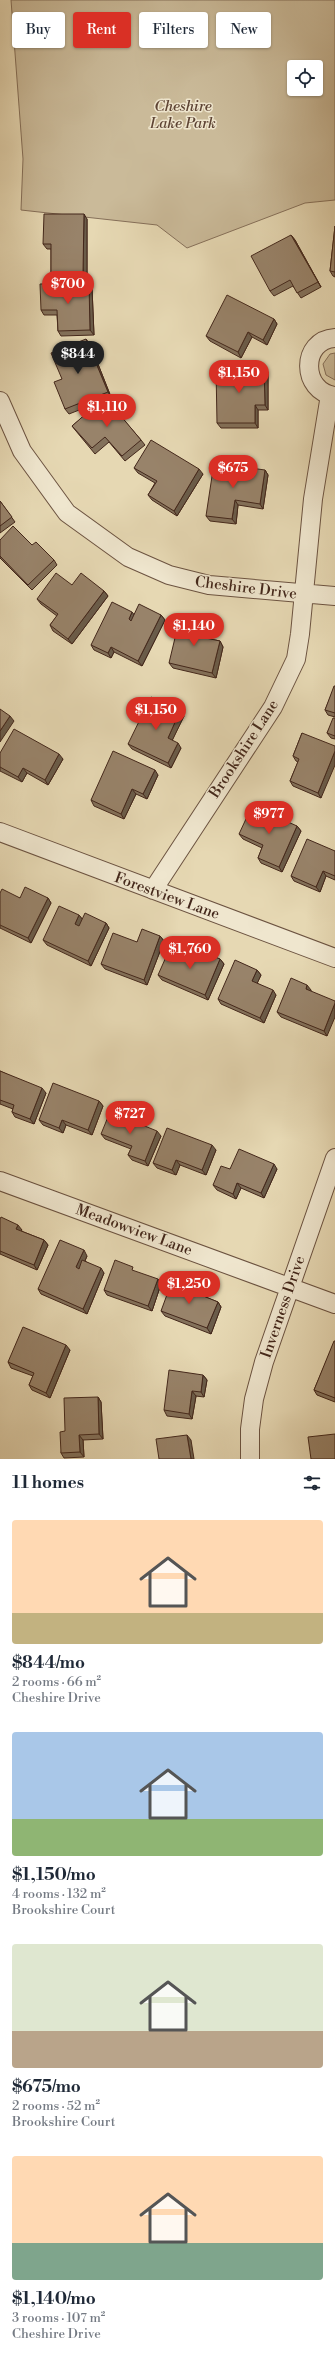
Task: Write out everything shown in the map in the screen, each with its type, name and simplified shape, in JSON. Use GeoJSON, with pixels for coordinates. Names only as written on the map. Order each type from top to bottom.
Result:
{"type":"FeatureCollection","features":[{"type":"Feature","properties":{"kind":"street"},"geometry":{"type":"LineString","coordinates":[[332,395],[314,384],[308,366],[310,357],[315,349],[322,342],[335,338]]}},
{"type":"Feature","properties":{"kind":"street","name":"Brookshire Lane"},"geometry":{"type":"LineString","coordinates":[[153,890],[273,707],[296,659],[313,499],[332,395]]}},
{"type":"Feature","properties":{"kind":"street","name":"Cheshire Drive"},"geometry":{"type":"LineString","coordinates":[[0,401],[10,429],[22,451],[67,513],[113,547],[150,567],[190,581],[231,588],[304,595],[335,596]]}},
{"type":"Feature","properties":{"kind":"street","name":"Forestview Lane"},"geometry":{"type":"LineString","coordinates":[[0,832],[335,958]]}},
{"type":"Feature","properties":{"kind":"street","name":"Inverness Drive"},"geometry":{"type":"LineString","coordinates":[[250,1459],[250,1429],[254,1398],[290,1287],[335,1158]]}},
{"type":"Feature","properties":{"kind":"street","name":"Meadowview Lane"},"geometry":{"type":"LineString","coordinates":[[0,1181],[335,1304]]}},
{"type":"Feature","properties":{"kind":"green space","name":"Cheshire Lake Park"},"geometry":{"type":"Polygon","coordinates":[[[11,0],[335,0],[335,200],[305,203],[187,248],[157,225],[21,210],[23,159],[15,48],[65,48],[65,12],[12,12],[12,13],[11,0]]]}},
{"type":"Feature","properties":{"kind":"green space"},"geometry":{"type":"Polygon","coordinates":[[[335,353],[335,380],[326,375],[323,364],[330,354],[335,353]]]}},
{"type":"Feature","properties":{"kind":"building"},"geometry":{"type":"Polygon","coordinates":[[[44,214],[84,214],[83,273],[51,273],[51,244],[43,244],[44,214]]]}},
{"type":"Feature","properties":{"kind":"building"},"geometry":{"type":"Polygon","coordinates":[[[335,226],[335,272],[330,271],[335,226]]]}},
{"type":"Feature","properties":{"kind":"building"},"geometry":{"type":"Polygon","coordinates":[[[291,235],[318,282],[297,293],[290,280],[270,291],[251,256],[291,235]]]}},
{"type":"Feature","properties":{"kind":"building"},"geometry":{"type":"Polygon","coordinates":[[[89,283],[90,330],[58,331],[57,310],[41,310],[40,284],[89,283]]]}},
{"type":"Feature","properties":{"kind":"building"},"geometry":{"type":"Polygon","coordinates":[[[227,295],[274,319],[263,340],[248,332],[238,352],[206,336],[227,295]]]}},
{"type":"Feature","properties":{"kind":"building"},"geometry":{"type":"Polygon","coordinates":[[[86,339],[108,392],[65,409],[54,382],[62,379],[51,353],[86,339]]]}},
{"type":"Feature","properties":{"kind":"building"},"geometry":{"type":"Polygon","coordinates":[[[264,367],[265,405],[255,405],[255,423],[217,423],[216,368],[264,367]]]}},
{"type":"Feature","properties":{"kind":"building"},"geometry":{"type":"Polygon","coordinates":[[[105,397],[141,440],[122,456],[105,437],[92,448],[72,426],[105,397]]]}},
{"type":"Feature","properties":{"kind":"building"},"geometry":{"type":"Polygon","coordinates":[[[151,440],[199,469],[174,511],[148,495],[157,481],[134,468],[151,440]]]}},
{"type":"Feature","properties":{"kind":"building"},"geometry":{"type":"Polygon","coordinates":[[[214,463],[265,470],[260,504],[235,500],[232,519],[206,516],[214,463]]]}},
{"type":"Feature","properties":{"kind":"building"},"geometry":{"type":"Polygon","coordinates":[[[0,501],[12,517],[0,526],[0,501]]]}},
{"type":"Feature","properties":{"kind":"building"},"geometry":{"type":"Polygon","coordinates":[[[13,526],[32,545],[36,542],[54,560],[28,585],[0,556],[0,540],[13,526]]]}},
{"type":"Feature","properties":{"kind":"building"},"geometry":{"type":"Polygon","coordinates":[[[56,573],[72,585],[81,573],[104,591],[68,639],[50,625],[58,614],[37,599],[56,573]]]}},
{"type":"Feature","properties":{"kind":"building"},"geometry":{"type":"Polygon","coordinates":[[[112,602],[132,612],[129,619],[131,621],[139,604],[161,615],[138,661],[111,647],[108,653],[91,645],[112,602]]]}},
{"type":"Feature","properties":{"kind":"building"},"geometry":{"type":"Polygon","coordinates":[[[180,617],[204,623],[201,637],[220,641],[212,673],[169,663],[180,617]]]}},
{"type":"Feature","properties":{"kind":"building"},"geometry":{"type":"Polygon","coordinates":[[[335,686],[335,713],[325,710],[335,686]]]}},
{"type":"Feature","properties":{"kind":"building"},"geometry":{"type":"Polygon","coordinates":[[[151,697],[180,711],[168,738],[178,743],[168,763],[128,744],[151,697]]]}},
{"type":"Feature","properties":{"kind":"building"},"geometry":{"type":"Polygon","coordinates":[[[0,709],[10,716],[0,731],[0,709]]]}},
{"type":"Feature","properties":{"kind":"building"},"geometry":{"type":"Polygon","coordinates":[[[333,718],[335,718],[335,736],[327,733],[333,718]]]}},
{"type":"Feature","properties":{"kind":"building"},"geometry":{"type":"Polygon","coordinates":[[[14,729],[59,754],[45,780],[23,768],[18,777],[0,767],[0,753],[14,729]]]}},
{"type":"Feature","properties":{"kind":"building"},"geometry":{"type":"Polygon","coordinates":[[[302,733],[335,746],[335,751],[318,793],[290,781],[299,759],[293,756],[302,733]]]}},
{"type":"Feature","properties":{"kind":"building"},"geometry":{"type":"Polygon","coordinates":[[[113,751],[155,770],[143,794],[132,789],[121,814],[91,800],[113,751]]]}},
{"type":"Feature","properties":{"kind":"building"},"geometry":{"type":"Polygon","coordinates":[[[252,806],[297,826],[279,867],[258,858],[263,845],[239,834],[252,806]]]}},
{"type":"Feature","properties":{"kind":"building"},"geometry":{"type":"Polygon","coordinates":[[[307,839],[335,851],[335,876],[323,871],[316,887],[291,876],[307,839]]]}},
{"type":"Feature","properties":{"kind":"building"},"geometry":{"type":"Polygon","coordinates":[[[25,887],[48,898],[28,938],[0,925],[0,893],[2,889],[20,898],[25,887]]]}},
{"type":"Feature","properties":{"kind":"building"},"geometry":{"type":"Polygon","coordinates":[[[59,906],[79,915],[75,924],[79,926],[85,913],[106,923],[88,961],[43,940],[59,906]]]}},
{"type":"Feature","properties":{"kind":"building"},"geometry":{"type":"Polygon","coordinates":[[[142,929],[160,936],[144,980],[101,964],[113,933],[137,942],[142,929]]]}},
{"type":"Feature","properties":{"kind":"building"},"geometry":{"type":"Polygon","coordinates":[[[170,948],[195,958],[199,950],[220,959],[205,995],[158,975],[170,948]]]}},
{"type":"Feature","properties":{"kind":"building"},"geometry":{"type":"Polygon","coordinates":[[[235,960],[257,970],[252,981],[273,990],[260,1018],[218,999],[235,960]]]}},
{"type":"Feature","properties":{"kind":"building"},"geometry":{"type":"Polygon","coordinates":[[[291,978],[307,985],[306,989],[335,1001],[324,1031],[277,1012],[291,978]]]}},
{"type":"Feature","properties":{"kind":"building"},"geometry":{"type":"Polygon","coordinates":[[[0,1071],[42,1088],[30,1119],[12,1112],[14,1105],[0,1100],[0,1071]]]}},
{"type":"Feature","properties":{"kind":"building"},"geometry":{"type":"Polygon","coordinates":[[[53,1083],[99,1101],[88,1130],[62,1120],[59,1128],[39,1120],[53,1083]]]}},
{"type":"Feature","properties":{"kind":"building"},"geometry":{"type":"Polygon","coordinates":[[[110,1112],[157,1131],[145,1161],[128,1155],[132,1146],[101,1134],[110,1112]]]}},
{"type":"Feature","properties":{"kind":"building"},"geometry":{"type":"Polygon","coordinates":[[[167,1128],[212,1145],[202,1170],[176,1160],[172,1170],[153,1163],[167,1128]]]}},
{"type":"Feature","properties":{"kind":"building"},"geometry":{"type":"Polygon","coordinates":[[[239,1149],[274,1164],[261,1193],[237,1183],[233,1194],[213,1185],[221,1166],[230,1169],[239,1149]]]}},
{"type":"Feature","properties":{"kind":"building"},"geometry":{"type":"Polygon","coordinates":[[[1,1217],[18,1225],[16,1229],[44,1240],[34,1265],[0,1251],[1,1217]]]}},
{"type":"Feature","properties":{"kind":"building"},"geometry":{"type":"Polygon","coordinates":[[[60,1240],[84,1250],[76,1267],[79,1269],[82,1260],[101,1268],[83,1309],[38,1289],[60,1240]]]}},
{"type":"Feature","properties":{"kind":"building"},"geometry":{"type":"Polygon","coordinates":[[[115,1260],[133,1267],[132,1270],[158,1279],[148,1306],[104,1290],[115,1260]]]}},
{"type":"Feature","properties":{"kind":"building"},"geometry":{"type":"Polygon","coordinates":[[[172,1281],[192,1288],[191,1291],[218,1302],[207,1328],[161,1311],[172,1281]]]}},
{"type":"Feature","properties":{"kind":"building"},"geometry":{"type":"Polygon","coordinates":[[[23,1327],[66,1345],[46,1393],[29,1385],[34,1373],[8,1362],[23,1327]]]}},
{"type":"Feature","properties":{"kind":"building"},"geometry":{"type":"Polygon","coordinates":[[[335,1341],[335,1398],[314,1390],[335,1341]]]}},
{"type":"Feature","properties":{"kind":"building"},"geometry":{"type":"Polygon","coordinates":[[[169,1370],[203,1375],[201,1392],[192,1391],[189,1414],[164,1410],[169,1370]]]}},
{"type":"Feature","properties":{"kind":"building"},"geometry":{"type":"Polygon","coordinates":[[[98,1397],[99,1434],[79,1435],[80,1452],[61,1453],[60,1432],[65,1431],[64,1398],[98,1397]]]}},
{"type":"Feature","properties":{"kind":"building"},"geometry":{"type":"Polygon","coordinates":[[[335,1434],[335,1459],[311,1459],[308,1437],[335,1434]]]}},
{"type":"Feature","properties":{"kind":"building"},"geometry":{"type":"Polygon","coordinates":[[[187,1435],[191,1459],[159,1459],[156,1439],[187,1435]]]}}]}
